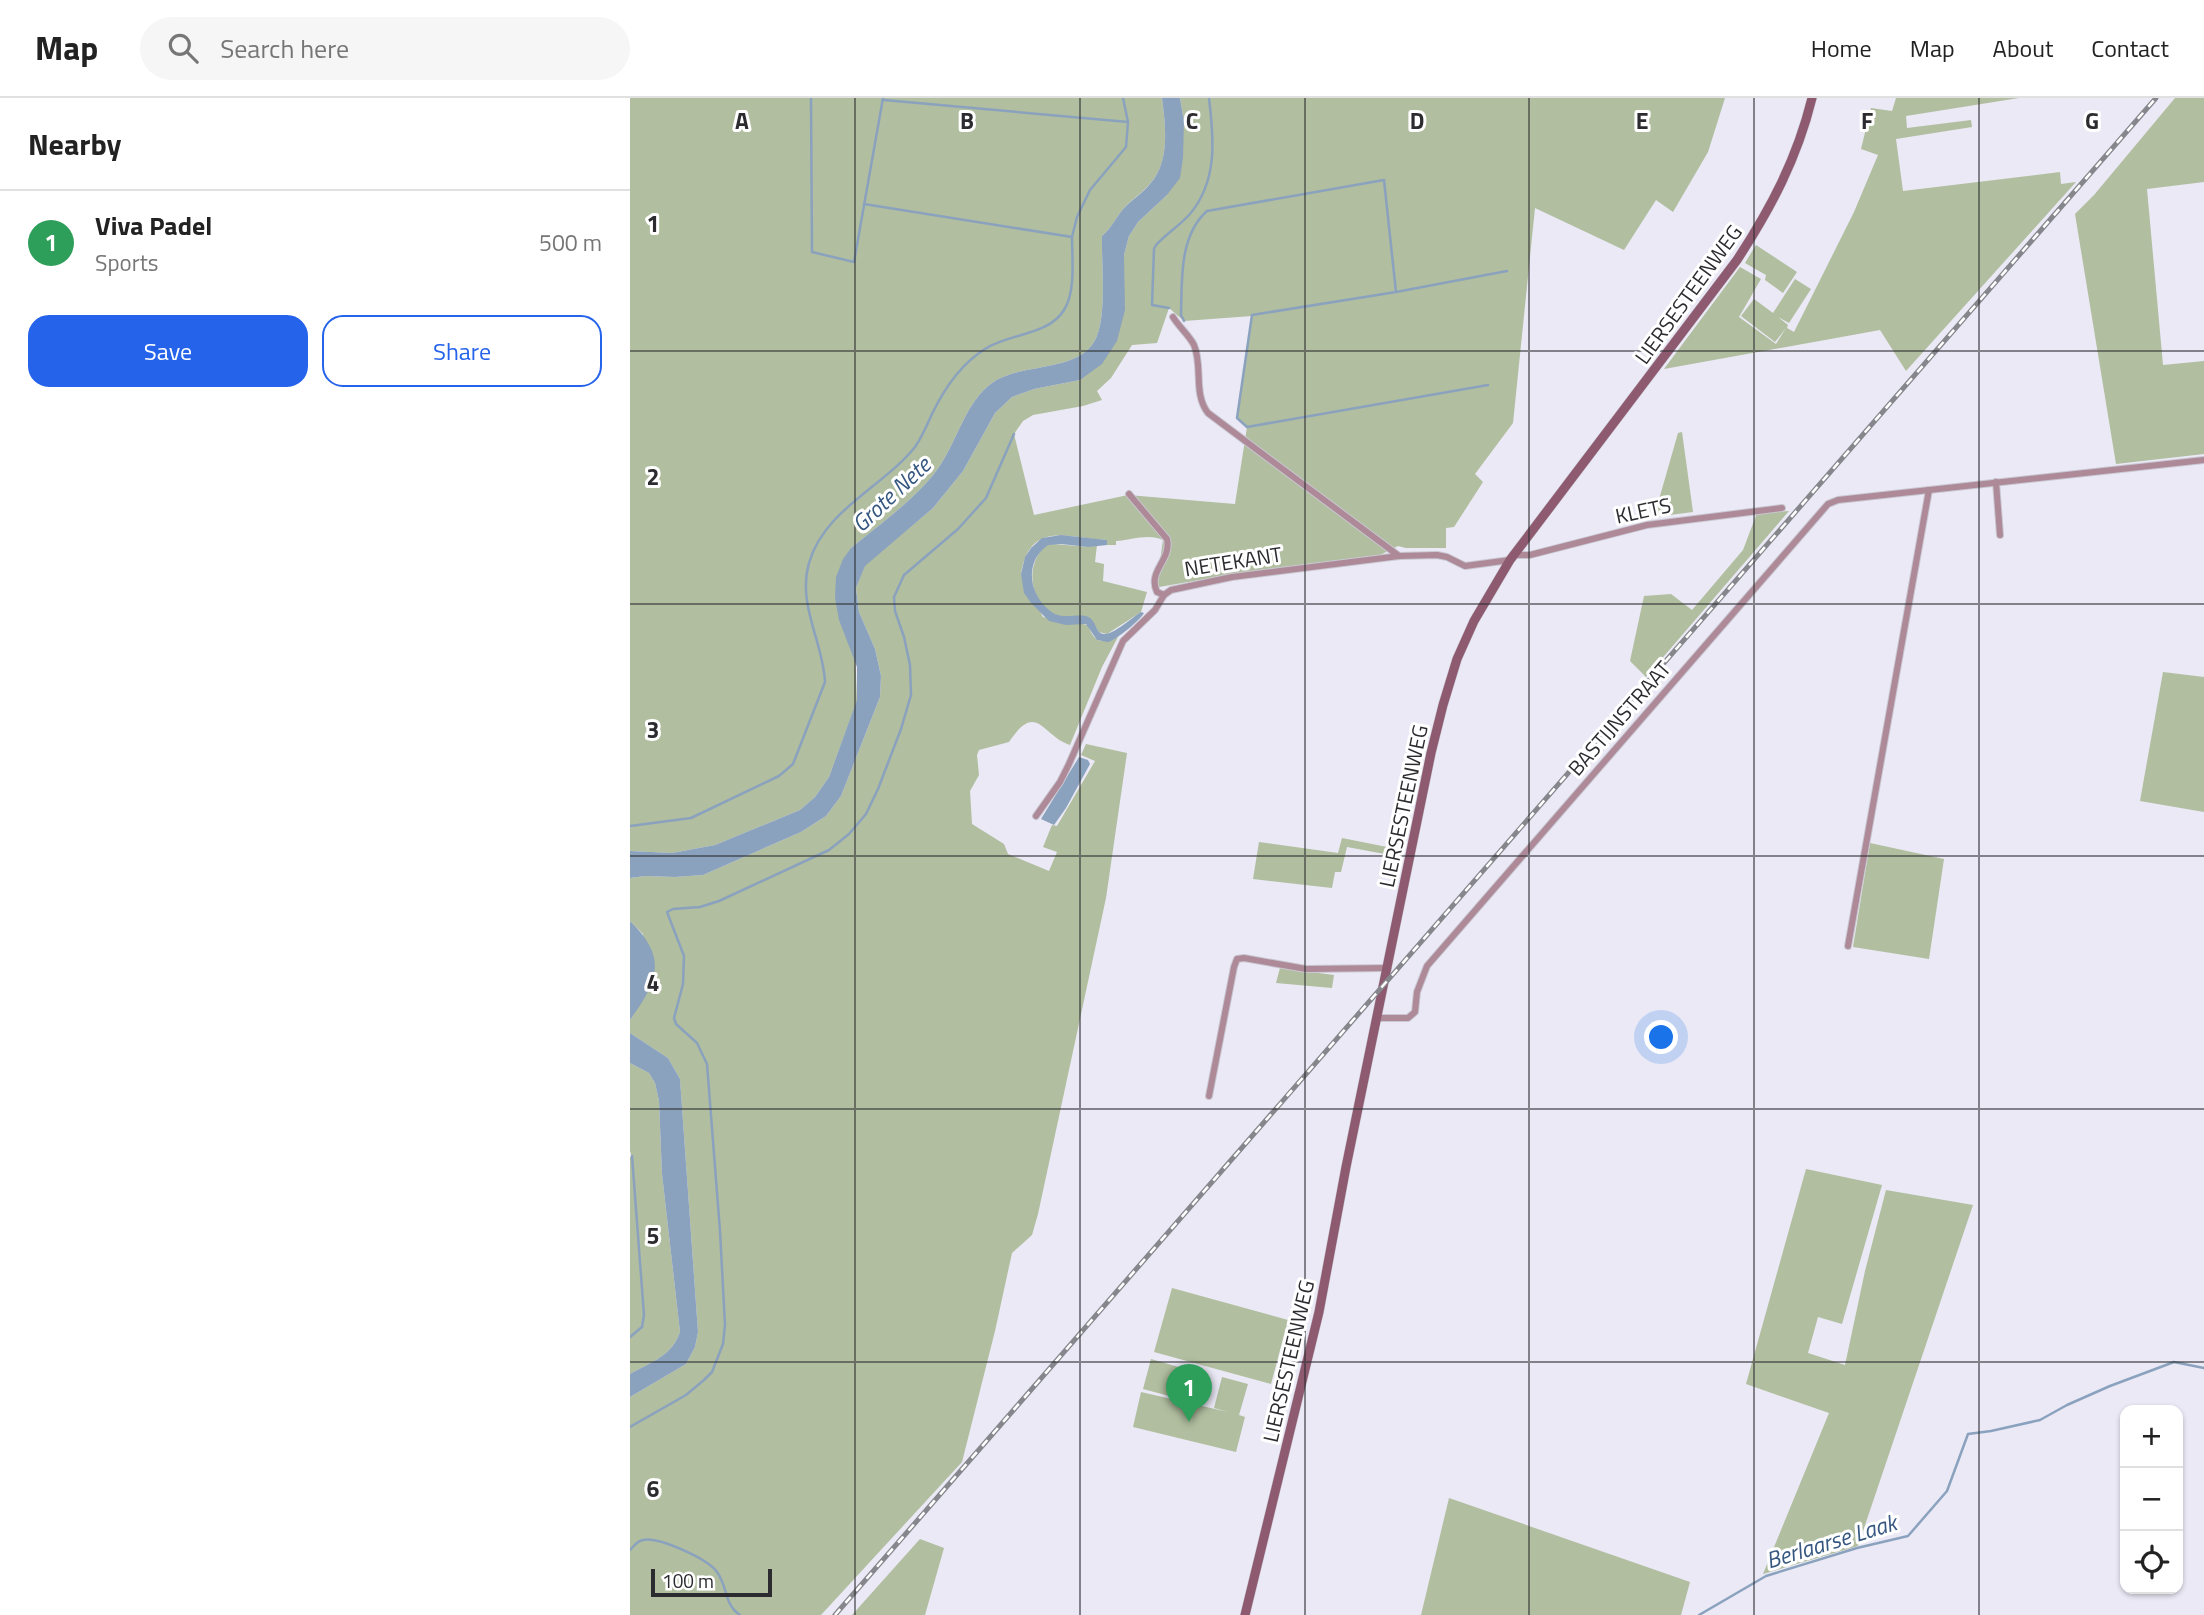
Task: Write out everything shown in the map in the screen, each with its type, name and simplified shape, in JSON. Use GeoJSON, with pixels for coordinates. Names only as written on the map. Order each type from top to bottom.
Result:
{"type":"FeatureCollection","features":[{"type":"Feature","properties":{"kind":"street","name":"LIERSESTEENWEG"},"geometry":{"type":"LineString","coordinates":[[1245,1615],[1319,1312],[1431,753],[1450,681],[1474,621],[1512,557],[1737,260],[1766,217],[1785,178],[1812,98]]}},
{"type":"Feature","properties":{"kind":"street"},"geometry":{"type":"LineString","coordinates":[[1173,317],[1195,348],[1204,408],[1216,420],[1399,556]]}},
{"type":"Feature","properties":{"kind":"street","name":"BASTIJNSTRAAT"},"geometry":{"type":"LineString","coordinates":[[1377,1018],[1408,1018],[1415,1012],[1417,992],[1427,966],[1828,504],[1838,500],[2204,460]]}},
{"type":"Feature","properties":{"kind":"street"},"geometry":{"type":"LineString","coordinates":[[1996,482],[2000,536]]}},
{"type":"Feature","properties":{"kind":"street"},"geometry":{"type":"LineString","coordinates":[[1848,946],[1929,490]]}},
{"type":"Feature","properties":{"kind":"street"},"geometry":{"type":"LineString","coordinates":[[1129,494],[1167,539],[1169,548],[1154,576],[1157,592],[1164,595]]}},
{"type":"Feature","properties":{"kind":"street","name":"KLETS"},"geometry":{"type":"LineString","coordinates":[[1512,557],[1530,555],[1647,525],[1782,508]]}},
{"type":"Feature","properties":{"kind":"street","name":"NETEKANT"},"geometry":{"type":"LineString","coordinates":[[1036,816],[1069,764],[1123,641],[1171,590],[1232,577],[1399,556],[1437,555],[1465,566],[1512,557]]}},
{"type":"Feature","properties":{"kind":"street"},"geometry":{"type":"LineString","coordinates":[[1209,1096],[1237,959],[1306,969],[1388,968]]}},
{"type":"Feature","properties":{"kind":"green space"},"geometry":{"type":"Polygon","coordinates":[[[630,98],[1162,98],[1165,127],[1165,147],[1157,174],[1102,236],[1101,319],[1094,342],[1074,359],[1004,376],[992,383],[975,400],[947,454],[923,487],[851,548],[857,701],[829,777],[815,797],[800,810],[715,845],[672,853],[630,851],[630,98]]]}},
{"type":"Feature","properties":{"kind":"green space"},"geometry":{"type":"Polygon","coordinates":[[[1180,98],[1725,98],[1708,152],[1673,212],[1656,200],[1624,250],[1535,208],[1513,423],[1475,474],[1483,482],[1454,527],[1446,528],[1446,548],[1398,546],[1380,555],[1159,587],[1157,582],[1163,540],[1158,538],[1116,541],[1116,545],[1107,545],[1107,540],[1052,536],[1033,546],[1026,557],[1021,574],[1043,617],[1088,625],[1099,640],[1107,641],[1118,637],[1102,667],[1070,745],[1033,722],[1026,723],[1009,742],[979,750],[979,775],[970,791],[972,824],[1004,844],[1008,854],[1049,871],[1057,852],[1043,847],[1052,825],[1057,826],[1095,761],[1081,755],[1086,744],[1127,753],[1106,898],[1038,1214],[1032,1235],[1012,1253],[962,1462],[821,1615],[630,1615],[630,1397],[686,1364],[695,1347],[698,1332],[680,1079],[668,1058],[630,1033],[643,934],[630,921],[630,878],[703,875],[801,832],[826,816],[841,796],[880,697],[881,676],[875,649],[859,612],[856,588],[865,565],[933,508],[963,471],[995,413],[1012,397],[1034,389],[1080,380],[1124,275],[1124,255],[1129,236],[1138,222],[1167,195],[1184,122],[1180,98]],[[1169,308],[1157,343],[1132,345],[1111,378],[1097,391],[1102,400],[1033,415],[1023,421],[1014,434],[1034,515],[1128,495],[1235,504],[1247,427],[1237,418],[1252,316],[1184,321],[1169,308]]]}},
{"type":"Feature","properties":{"kind":"green space"},"geometry":{"type":"Polygon","coordinates":[[[1896,98],[2019,98],[1906,116],[1907,128],[1971,120],[1972,127],[1896,139],[1903,191],[2060,172],[2061,184],[2076,182],[1906,371],[1880,330],[1664,369],[1740,267],[1761,279],[1739,317],[1776,344],[1786,328],[1775,342],[1741,316],[1754,299],[1773,313],[1795,279],[1811,289],[1789,323],[1778,317],[1794,332],[1854,212],[1878,155],[1861,149],[1871,108],[1892,111],[1896,98]]]}},
{"type":"Feature","properties":{"kind":"green space"},"geometry":{"type":"Polygon","coordinates":[[[2175,98],[2204,98],[2204,182],[2147,189],[2163,365],[2204,361],[2204,454],[2116,464],[2075,214],[2175,98]]]}},
{"type":"Feature","properties":{"kind":"green space"},"geometry":{"type":"Polygon","coordinates":[[[1756,245],[1797,272],[1783,293],[1765,280],[1766,275],[1745,263],[1756,245]]]}},
{"type":"Feature","properties":{"kind":"green space"},"geometry":{"type":"Polygon","coordinates":[[[1682,432],[1693,512],[1654,517],[1678,433],[1682,432]]]}},
{"type":"Feature","properties":{"kind":"green space"},"geometry":{"type":"Polygon","coordinates":[[[1789,511],[1646,677],[1630,661],[1644,596],[1671,594],[1692,610],[1743,550],[1757,513],[1789,511]]]}},
{"type":"Feature","properties":{"kind":"green space"},"geometry":{"type":"Polygon","coordinates":[[[1048,544],[1097,545],[1095,562],[1104,564],[1103,581],[1147,592],[1141,612],[1107,634],[1099,632],[1087,617],[1062,617],[1049,611],[1041,603],[1033,583],[1035,561],[1048,544]]]}},
{"type":"Feature","properties":{"kind":"green space"},"geometry":{"type":"Polygon","coordinates":[[[2163,672],[2204,677],[2204,812],[2140,801],[2163,672]]]}},
{"type":"Feature","properties":{"kind":"green space"},"geometry":{"type":"Polygon","coordinates":[[[1342,838],[1402,850],[1401,857],[1347,847],[1341,872],[1335,872],[1332,888],[1253,879],[1259,842],[1338,853],[1342,838]]]}},
{"type":"Feature","properties":{"kind":"green space"},"geometry":{"type":"Polygon","coordinates":[[[1870,843],[1944,859],[1929,959],[1853,947],[1870,843]]]}},
{"type":"Feature","properties":{"kind":"green space"},"geometry":{"type":"Polygon","coordinates":[[[1280,968],[1334,975],[1332,988],[1276,983],[1280,968]]]}},
{"type":"Feature","properties":{"kind":"green space"},"geometry":{"type":"Polygon","coordinates":[[[630,1063],[649,1073],[655,1083],[659,1101],[662,1174],[680,1332],[666,1353],[630,1374],[632,1157],[630,1063]]]}},
{"type":"Feature","properties":{"kind":"green space"},"geometry":{"type":"Polygon","coordinates":[[[1806,1169],[1882,1185],[1842,1324],[1818,1317],[1808,1353],[1845,1365],[1886,1190],[1973,1205],[1858,1546],[1763,1574],[1829,1413],[1746,1384],[1806,1169]]]}},
{"type":"Feature","properties":{"kind":"green space"},"geometry":{"type":"Polygon","coordinates":[[[1172,1288],[1288,1320],[1271,1384],[1154,1352],[1172,1288]]]}},
{"type":"Feature","properties":{"kind":"green space"},"geometry":{"type":"Polygon","coordinates":[[[1151,1359],[1182,1368],[1173,1397],[1143,1389],[1151,1359]]]}},
{"type":"Feature","properties":{"kind":"green space"},"geometry":{"type":"Polygon","coordinates":[[[1222,1377],[1248,1384],[1239,1415],[1245,1417],[1236,1452],[1133,1427],[1141,1392],[1228,1412],[1214,1408],[1222,1377]]]}},
{"type":"Feature","properties":{"kind":"green space"},"geometry":{"type":"Polygon","coordinates":[[[1449,1498],[1690,1582],[1681,1615],[1421,1615],[1449,1498]]]}},
{"type":"Feature","properties":{"kind":"green space"},"geometry":{"type":"Polygon","coordinates":[[[920,1539],[944,1548],[925,1615],[852,1615],[920,1539]]]}},
{"type":"Feature","properties":{"kind":"water"},"geometry":{"type":"Polygon","coordinates":[[[1162,98],[1180,98],[1184,122],[1180,178],[1167,195],[1138,222],[1129,236],[1124,255],[1125,310],[1117,341],[1102,364],[1080,380],[1034,389],[1012,397],[995,413],[963,471],[933,508],[865,566],[856,588],[859,612],[875,649],[881,676],[880,697],[841,796],[826,816],[801,832],[703,875],[630,878],[630,851],[672,853],[715,845],[800,810],[815,797],[829,777],[857,700],[857,667],[839,620],[835,598],[836,577],[843,559],[851,548],[923,487],[947,454],[975,400],[992,383],[1004,376],[1074,359],[1094,342],[1101,319],[1102,236],[1126,206],[1151,183],[1161,165],[1165,137],[1162,98]]]}},
{"type":"Feature","properties":{"kind":"water"},"geometry":{"type":"Polygon","coordinates":[[[1061,535],[1107,540],[1107,545],[1048,545],[1040,552],[1032,570],[1034,589],[1053,613],[1087,616],[1099,632],[1104,634],[1118,629],[1141,612],[1144,613],[1128,629],[1108,642],[1097,640],[1086,624],[1066,625],[1049,621],[1024,593],[1021,574],[1025,557],[1042,538],[1061,535]]]}},
{"type":"Feature","properties":{"kind":"water"},"geometry":{"type":"Polygon","coordinates":[[[1079,757],[1088,760],[1090,764],[1066,808],[1054,825],[1041,819],[1079,757]]]}},
{"type":"Feature","properties":{"kind":"water"},"geometry":{"type":"Polygon","coordinates":[[[630,921],[650,947],[655,970],[647,993],[630,1020],[630,921]]]}},
{"type":"Feature","properties":{"kind":"water"},"geometry":{"type":"Polygon","coordinates":[[[630,1033],[668,1058],[680,1079],[698,1332],[695,1347],[686,1364],[630,1397],[630,1374],[666,1353],[680,1332],[662,1174],[659,1101],[655,1083],[649,1073],[630,1063],[630,1033]]]}},
{"type":"Feature","properties":{"kind":"waterway"},"geometry":{"type":"LineString","coordinates":[[811,98],[812,252],[854,262],[883,98]]}},
{"type":"Feature","properties":{"kind":"waterway"},"geometry":{"type":"LineString","coordinates":[[884,100],[1128,122],[1123,98]]}},
{"type":"Feature","properties":{"kind":"waterway"},"geometry":{"type":"LineString","coordinates":[[1169,308],[1152,305],[1154,249],[1189,215],[1205,189],[1213,144],[1209,98]]}},
{"type":"Feature","properties":{"kind":"waterway"},"geometry":{"type":"LineString","coordinates":[[864,204],[1072,237],[1077,217],[1090,190],[1126,147],[1128,122]]}},
{"type":"Feature","properties":{"kind":"waterway"},"geometry":{"type":"LineString","coordinates":[[1184,321],[1181,315],[1184,259],[1191,233],[1207,211],[1384,180],[1396,292]]}},
{"type":"Feature","properties":{"kind":"waterway","name":"Grote Nete"},"geometry":{"type":"LineString","coordinates":[[630,826],[691,818],[779,776],[793,764],[825,682],[806,594],[809,563],[817,544],[827,528],[841,514],[915,447],[942,395],[968,362],[995,344],[1048,325],[1064,310],[1070,294],[1072,237]]}},
{"type":"Feature","properties":{"kind":"waterway"},"geometry":{"type":"LineString","coordinates":[[1488,385],[1247,427],[1237,418],[1252,315],[1507,271]]}},
{"type":"Feature","properties":{"kind":"waterway"},"geometry":{"type":"LineString","coordinates":[[630,1427],[686,1395],[712,1372],[723,1344],[725,1325],[707,1064],[697,1043],[676,1024],[674,1018],[683,984],[684,956],[667,912],[719,901],[829,850],[849,834],[866,814],[901,729],[911,695],[910,665],[895,611],[894,597],[904,575],[958,529],[986,498],[1014,434]]}},
{"type":"Feature","properties":{"kind":"waterway"},"geometry":{"type":"LineString","coordinates":[[630,1337],[642,1327],[644,1315],[632,1156]]}},
{"type":"Feature","properties":{"kind":"waterway","name":"Berlaarse Laak"},"geometry":{"type":"LineString","coordinates":[[1699,1615],[1766,1576],[1857,1548],[1908,1536],[1947,1491],[1968,1434],[2040,1420],[2110,1386],[2174,1362],[2204,1368]]}},
{"type":"Feature","properties":{"kind":"waterway","name":"Berlaarse Laak"},"geometry":{"type":"LineString","coordinates":[[630,1550],[639,1541],[660,1541],[704,1561],[717,1572],[731,1606],[740,1615]]}},
{"type":"Feature","properties":{"kind":"railway"},"geometry":{"type":"LineString","coordinates":[[835,1615],[2156,98]]}},
{"type":"Feature","properties":{"kind":"place","name":"Viva Padel"},"geometry":{"type":"Point","coordinates":[1189,1422]}}]}
